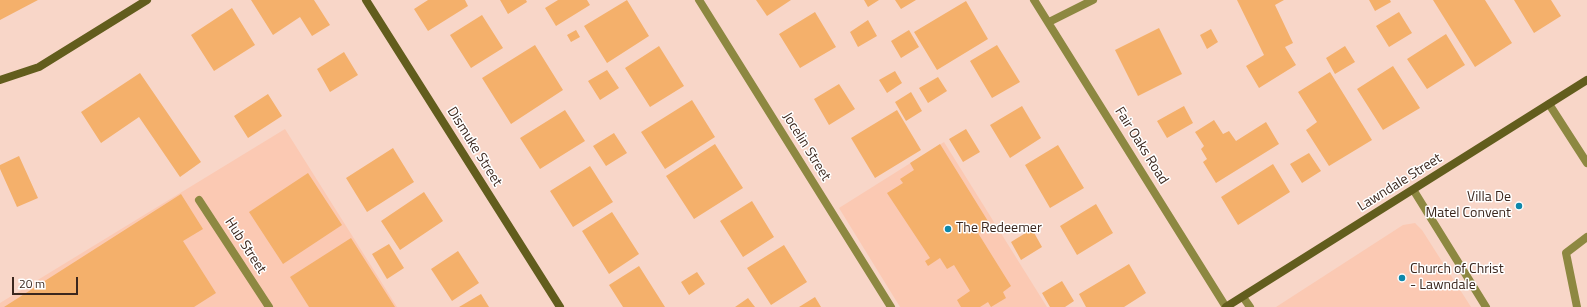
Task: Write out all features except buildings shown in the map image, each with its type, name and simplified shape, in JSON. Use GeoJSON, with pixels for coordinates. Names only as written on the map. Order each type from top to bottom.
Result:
{"type":"FeatureCollection","features":[{"type":"Feature","properties":{"kind":"street"},"geometry":{"type":"LineString","coordinates":[[0,80],[39,67],[146,0]]}},
{"type":"Feature","properties":{"kind":"street","name":"Dismuke Street"},"geometry":{"type":"LineString","coordinates":[[366,0],[560,307]]}},
{"type":"Feature","properties":{"kind":"street","name":"Jocelin Street"},"geometry":{"type":"LineString","coordinates":[[699,0],[891,307]]}},
{"type":"Feature","properties":{"kind":"street","name":"Fair Oaks Road"},"geometry":{"type":"LineString","coordinates":[[1034,0],[1226,307]]}},
{"type":"Feature","properties":{"kind":"street"},"geometry":{"type":"LineString","coordinates":[[1049,22],[1093,0]]}},
{"type":"Feature","properties":{"kind":"street","name":"Lawndale Street"},"geometry":{"type":"LineString","coordinates":[[1226,307],[1414,191],[1587,80]]}},
{"type":"Feature","properties":{"kind":"street"},"geometry":{"type":"LineString","coordinates":[[1549,104],[1587,163]]}},
{"type":"Feature","properties":{"kind":"street"},"geometry":{"type":"LineString","coordinates":[[1414,191],[1486,307]]}},
{"type":"Feature","properties":{"kind":"street","name":"Hub Street"},"geometry":{"type":"LineString","coordinates":[[199,200],[269,307]]}},
{"type":"Feature","properties":{"kind":"street"},"geometry":{"type":"LineString","coordinates":[[1577,307],[1566,253],[1587,237]]}},
{"type":"Feature","properties":{"kind":"street"},"geometry":{"type":"LineString","coordinates":[[1244,296],[1250,307]]}},
{"type":"Feature","properties":{"kind":"shaded area"},"geometry":{"type":"Polygon","coordinates":[[[285,129],[397,307],[0,307],[0,303],[285,129]]]}},
{"type":"Feature","properties":{"kind":"shaded area"},"geometry":{"type":"Polygon","coordinates":[[[944,142],[1047,307],[900,307],[839,208],[944,142]]]}},
{"type":"Feature","properties":{"kind":"shaded area"},"geometry":{"type":"Polygon","coordinates":[[[1415,223],[1422,230],[1471,307],[1276,307],[1403,225],[1415,223]]]}},
{"type":"Feature","properties":{"kind":"place","name":"Villa De Matel Convent"},"geometry":{"type":"Point","coordinates":[1519,206]}},
{"type":"Feature","properties":{"kind":"place","name":"The Redeemer"},"geometry":{"type":"Point","coordinates":[948,229]}},
{"type":"Feature","properties":{"kind":"place","name":"Church of Christ - Lawndale"},"geometry":{"type":"Point","coordinates":[1402,278]}}]}
